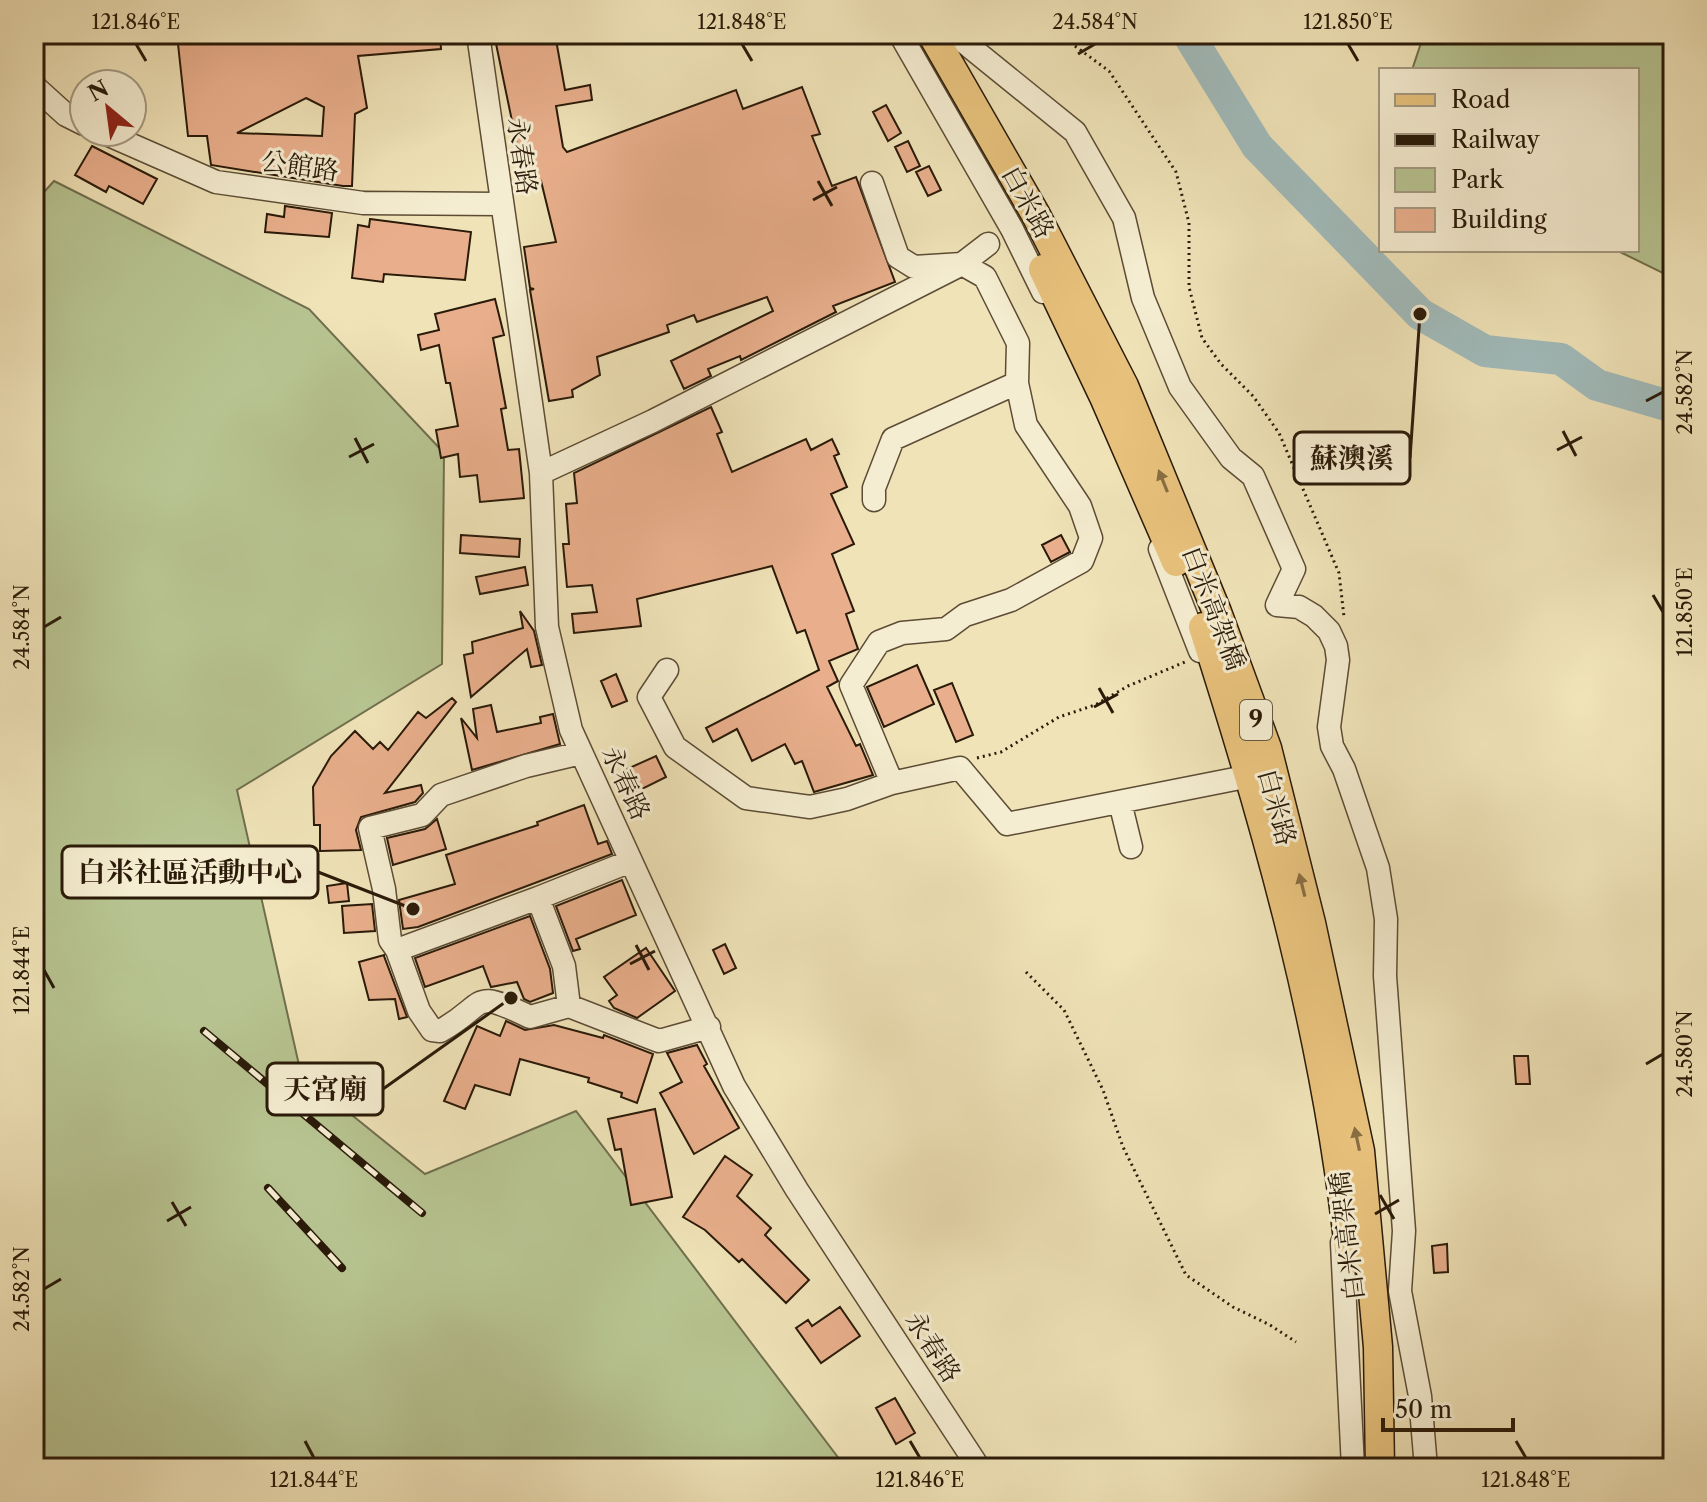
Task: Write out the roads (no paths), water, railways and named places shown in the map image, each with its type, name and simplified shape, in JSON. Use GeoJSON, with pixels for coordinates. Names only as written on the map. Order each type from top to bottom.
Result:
{"type":"FeatureCollection","features":[{"type":"Feature","properties":{"kind":"main road","name":"白米高架橋"},"geometry":{"type":"LineString","coordinates":[[912,34],[1021,223],[1104,397],[1199,615],[1244,754],[1322,1059],[1358,1336],[1361,1468]]}},
{"type":"Feature","properties":{"kind":"main road","name":"白米高架橋"},"geometry":{"type":"LineString","coordinates":[[932,34],[1036,215],[1124,386],[1217,612],[1267,748],[1311,923],[1360,1151],[1378,1347],[1380,1468]]}},
{"type":"Feature","properties":{"kind":"street","name":"永春路"},"geometry":{"type":"LineString","coordinates":[[478,34],[541,473],[547,627],[571,730],[734,1086],[797,1190],[979,1468]]}},
{"type":"Feature","properties":{"kind":"street","name":"白米路"},"geometry":{"type":"LineString","coordinates":[[900,34],[1012,229],[1097,401],[1189,619],[1240,778],[1314,1062],[1331,1154],[1345,1286],[1353,1468]]}},
{"type":"Feature","properties":{"kind":"street"},"geometry":{"type":"LineString","coordinates":[[954,34],[1075,132],[1124,218],[1143,298],[1180,387],[1231,458],[1253,476],[1294,569],[1277,605],[1299,607],[1329,631],[1338,660],[1329,727],[1332,746],[1344,769],[1378,868],[1386,919],[1385,976],[1404,1231],[1400,1291],[1420,1396],[1426,1468]]}},
{"type":"Feature","properties":{"kind":"street"},"geometry":{"type":"LineString","coordinates":[[34,86],[68,116]]}},
{"type":"Feature","properties":{"kind":"street","name":"公館路"},"geometry":{"type":"LineString","coordinates":[[138,148],[216,182],[363,203],[500,204]]}},
{"type":"Feature","properties":{"kind":"street"},"geometry":{"type":"LineString","coordinates":[[872,183],[898,257],[914,267],[962,264],[985,277],[1018,343],[1017,383],[1026,425],[1080,506],[1091,538],[1082,561],[1011,600],[965,615],[946,629],[902,633],[879,642],[851,685],[892,783]]}},
{"type":"Feature","properties":{"kind":"street"},"geometry":{"type":"LineString","coordinates":[[541,473],[653,421],[962,264],[988,244]]}},
{"type":"Feature","properties":{"kind":"street"},"geometry":{"type":"LineString","coordinates":[[874,500],[874,488],[893,439],[1017,383]]}},
{"type":"Feature","properties":{"kind":"street"},"geometry":{"type":"LineString","coordinates":[[667,670],[649,697],[675,747],[746,798],[810,807],[847,799],[892,783],[960,768],[1007,824],[1240,778]]}},
{"type":"Feature","properties":{"kind":"street"},"geometry":{"type":"LineString","coordinates":[[581,753],[526,766],[441,795],[422,815],[370,828],[384,889],[390,940],[397,950],[419,1011],[432,1030],[448,1027],[479,1002],[495,1000],[530,1017],[569,1006],[659,1041],[709,1027]]}},
{"type":"Feature","properties":{"kind":"street"},"geometry":{"type":"LineString","coordinates":[[1120,802],[1131,847]]}},
{"type":"Feature","properties":{"kind":"street"},"geometry":{"type":"LineString","coordinates":[[397,950],[631,861]]}},
{"type":"Feature","properties":{"kind":"street"},"geometry":{"type":"LineString","coordinates":[[538,898],[564,966],[569,1006]]}},
{"type":"Feature","properties":{"kind":"waterway"},"geometry":{"type":"LineString","coordinates":[[1188,34],[1257,146],[1420,314],[1485,351],[1561,359],[1597,385],[1673,407]]}},
{"type":"Feature","properties":{"kind":"railway"},"geometry":{"type":"LineString","coordinates":[[204,1031],[422,1213]]}},
{"type":"Feature","properties":{"kind":"railway"},"geometry":{"type":"LineString","coordinates":[[268,1188],[342,1268]]}},
{"type":"Feature","properties":{"kind":"place","name":"蘇澳溪"},"geometry":{"type":"Point","coordinates":[1420,314]}},
{"type":"Feature","properties":{"kind":"place","name":"白米社區活動中心"},"geometry":{"type":"Point","coordinates":[413,909]}},
{"type":"Feature","properties":{"kind":"place","name":"天宮廟"},"geometry":{"type":"Point","coordinates":[511,998]}}]}
